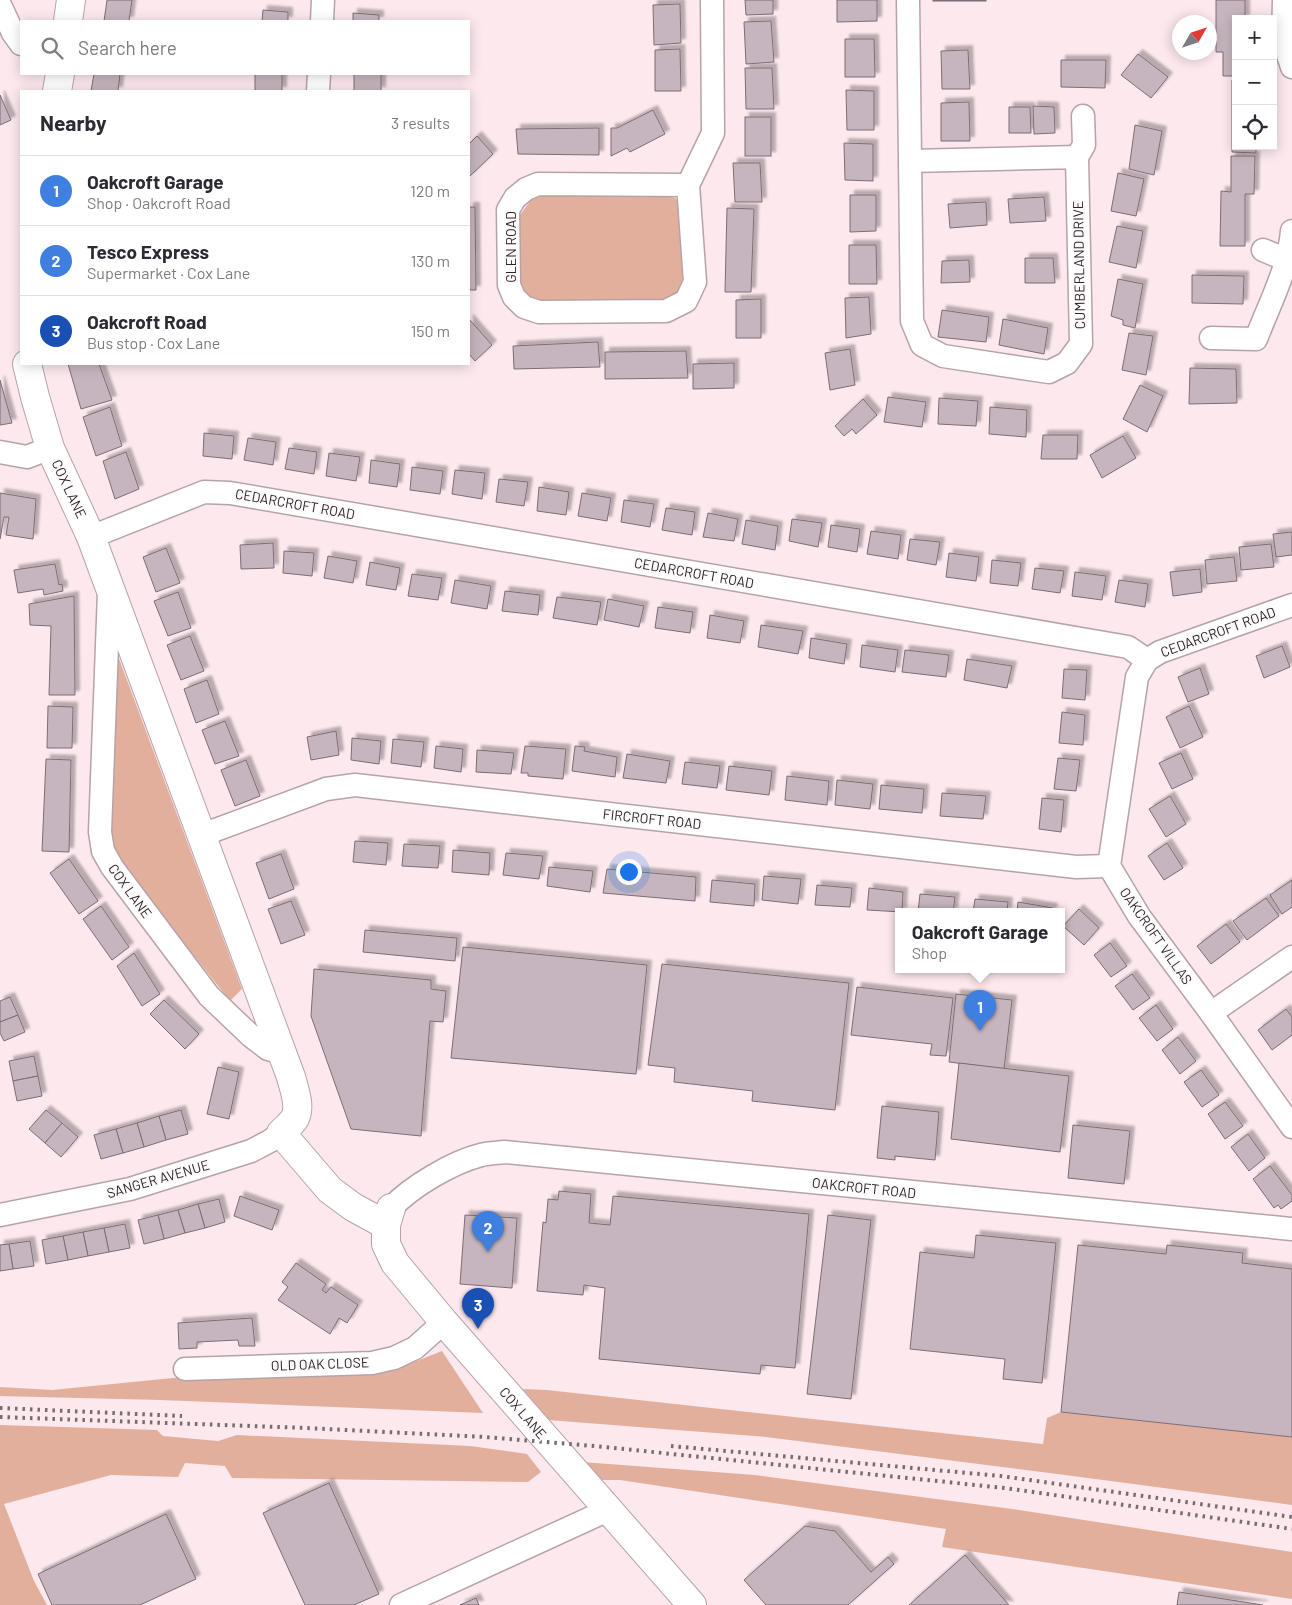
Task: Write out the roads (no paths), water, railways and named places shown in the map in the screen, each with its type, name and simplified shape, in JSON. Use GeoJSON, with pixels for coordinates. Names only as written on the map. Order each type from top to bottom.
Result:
{"type":"FeatureCollection","features":[{"type":"Feature","properties":{"kind":"street"},"geometry":{"type":"LineString","coordinates":[[68,20],[71,0]]}},
{"type":"Feature","properties":{"kind":"street"},"geometry":{"type":"LineString","coordinates":[[322,20],[323,0]]}},
{"type":"Feature","properties":{"kind":"street","name":"GLEN ROAD"},"geometry":{"type":"LineString","coordinates":[[688,185],[538,184],[526,189],[515,198],[508,210],[509,285],[514,297],[524,307],[540,312],[666,312],[686,301],[695,282],[688,185],[713,133],[712,0]]}},
{"type":"Feature","properties":{"kind":"street","name":"CUMBERLAND DRIVE"},"geometry":{"type":"LineString","coordinates":[[908,0],[912,321],[922,345],[943,356],[1049,372],[1067,363],[1081,344],[1078,157],[1084,144],[1083,116]]}},
{"type":"Feature","properties":{"kind":"street"},"geometry":{"type":"LineString","coordinates":[[1284,0],[1283,40],[1292,68]]}},
{"type":"Feature","properties":{"kind":"street"},"geometry":{"type":"LineString","coordinates":[[0,5],[20,42]]}},
{"type":"Feature","properties":{"kind":"street"},"geometry":{"type":"LineString","coordinates":[[57,90],[60,75]]}},
{"type":"Feature","properties":{"kind":"street"},"geometry":{"type":"LineString","coordinates":[[318,90],[319,75]]}},
{"type":"Feature","properties":{"kind":"street"},"geometry":{"type":"LineString","coordinates":[[910,161],[1078,157]]}},
{"type":"Feature","properties":{"kind":"street"},"geometry":{"type":"LineString","coordinates":[[1211,338],[1256,339],[1287,260],[1292,231]]}},
{"type":"Feature","properties":{"kind":"street"},"geometry":{"type":"LineString","coordinates":[[1263,250],[1287,260]]}},
{"type":"Feature","properties":{"kind":"street","name":"COX LANE"},"geometry":{"type":"LineString","coordinates":[[27,365],[34,397],[50,448],[91,537],[282,1053],[296,1094],[297,1110],[288,1125]]}},
{"type":"Feature","properties":{"kind":"street"},"geometry":{"type":"LineString","coordinates":[[0,452],[26,457],[50,448]]}},
{"type":"Feature","properties":{"kind":"street","name":"CEDARCROFT ROAD"},"geometry":{"type":"LineString","coordinates":[[91,537],[204,492],[230,493],[1128,647],[1147,660],[1160,652],[1292,605]]}},
{"type":"Feature","properties":{"kind":"street","name":"COX LANE"},"geometry":{"type":"LineString","coordinates":[[109,586],[100,832],[103,852],[112,867],[209,996],[251,1036],[268,1049],[282,1053]]}},
{"type":"Feature","properties":{"kind":"street"},"geometry":{"type":"LineString","coordinates":[[1109,866],[1137,677],[1147,660]]}},
{"type":"Feature","properties":{"kind":"street","name":"FIRCROFT ROAD"},"geometry":{"type":"LineString","coordinates":[[202,835],[326,789],[355,786],[1076,867],[1109,866]]}},
{"type":"Feature","properties":{"kind":"street","name":"OAKCROFT VILLAS"},"geometry":{"type":"LineString","coordinates":[[1109,866],[1139,916],[1292,1127]]}},
{"type":"Feature","properties":{"kind":"street"},"geometry":{"type":"LineString","coordinates":[[1211,1013],[1292,957]]}},
{"type":"Feature","properties":{"kind":"street"},"geometry":{"type":"LineString","coordinates":[[288,1125],[330,1190],[353,1206],[389,1216]]}},
{"type":"Feature","properties":{"kind":"street","name":"SANGER AVENUE"},"geometry":{"type":"LineString","coordinates":[[0,1215],[130,1189],[251,1151],[270,1141],[288,1125]]}},
{"type":"Feature","properties":{"kind":"street","name":"OAKCROFT ROAD"},"geometry":{"type":"LineString","coordinates":[[389,1216],[399,1199],[444,1170],[483,1154],[505,1152],[1292,1229]]}},
{"type":"Feature","properties":{"kind":"street","name":"COX LANE"},"geometry":{"type":"LineString","coordinates":[[389,1216],[386,1244],[395,1262],[444,1322],[692,1605]]}},
{"type":"Feature","properties":{"kind":"street","name":"OLD OAK CLOSE"},"geometry":{"type":"LineString","coordinates":[[185,1369],[372,1363],[394,1358],[415,1348],[444,1322]]}},
{"type":"Feature","properties":{"kind":"street"},"geometry":{"type":"LineString","coordinates":[[401,1605],[608,1510]]}},
{"type":"Feature","properties":{"kind":"railway"},"geometry":{"type":"LineString","coordinates":[[0,1408],[182,1416]]}},
{"type":"Feature","properties":{"kind":"railway"},"geometry":{"type":"LineString","coordinates":[[0,1417],[307,1428],[485,1437],[594,1446],[1005,1488],[1292,1529]]}},
{"type":"Feature","properties":{"kind":"railway"},"geometry":{"type":"LineString","coordinates":[[671,1446],[1001,1476],[1292,1517]]}},
{"type":"Feature","properties":{"kind":"place","name":"Oakcroft Garage"},"geometry":{"type":"Point","coordinates":[980,1031]}},
{"type":"Feature","properties":{"kind":"place","name":"Tesco Express"},"geometry":{"type":"Point","coordinates":[488,1252]}},
{"type":"Feature","properties":{"kind":"place","name":"Oakcroft Road"},"geometry":{"type":"Point","coordinates":[478,1329]}}]}
